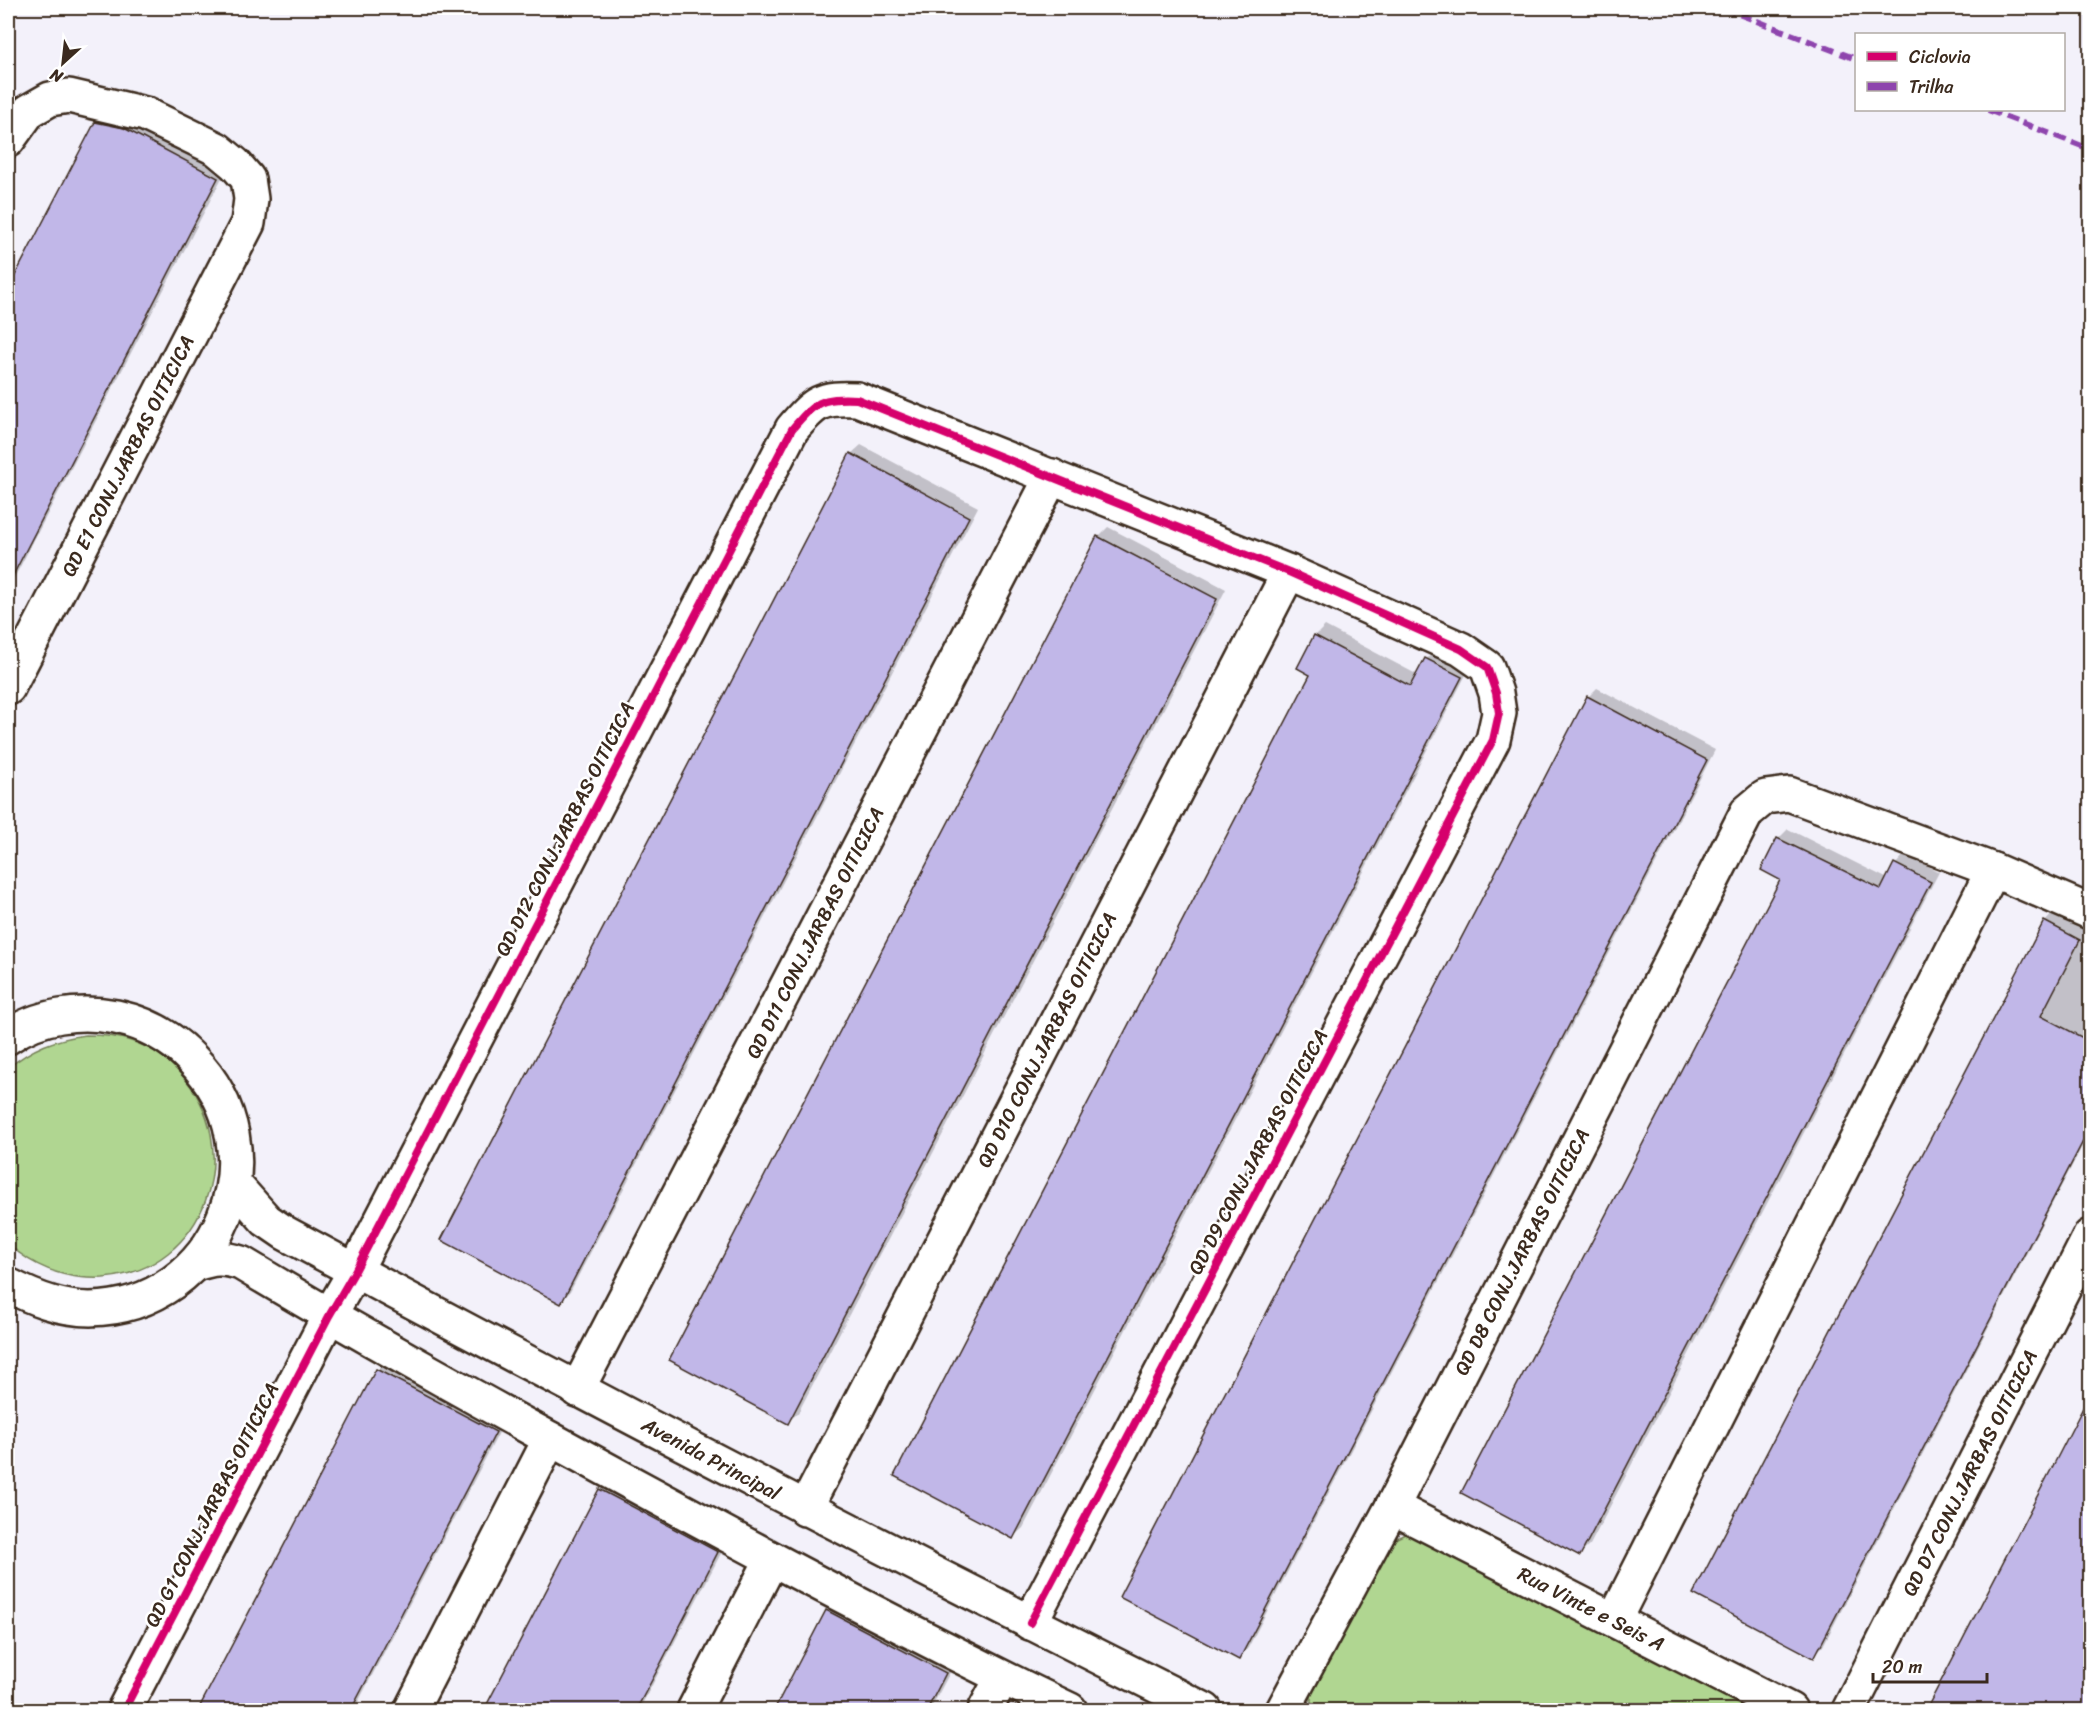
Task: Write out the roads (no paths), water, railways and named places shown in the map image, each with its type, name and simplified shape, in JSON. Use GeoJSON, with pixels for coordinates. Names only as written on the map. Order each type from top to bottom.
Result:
{"type":"FeatureCollection","features":[{"type":"Feature","properties":{"kind":"street","name":"QD E1 CONJ.JARBAS OITICICA"},"geometry":{"type":"LineString","coordinates":[[8,140],[29,111],[50,99],[69,96],[144,114],[217,149],[248,179],[251,199],[248,223],[8,688]]}},
{"type":"Feature","properties":{"kind":"street","name":"QD D9 CONJ.JARBAS OITICICA"},"geometry":{"type":"LineString","coordinates":[[810,407],[833,398],[857,399],[1289,572],[1461,649],[1487,667],[1500,712],[1493,740],[1030,1623]]}},
{"type":"Feature","properties":{"kind":"street","name":"QD D12 CONJ.JARBAS OITICICA"},"geometry":{"type":"LineString","coordinates":[[329,1316],[355,1271],[792,429],[810,407]]}},
{"type":"Feature","properties":{"kind":"street","name":"QD D11 CONJ.JARBAS OITICICA"},"geometry":{"type":"LineString","coordinates":[[578,1390],[1052,476]]}},
{"type":"Feature","properties":{"kind":"street","name":"QD D10 CONJ.JARBAS OITICICA"},"geometry":{"type":"LineString","coordinates":[[805,1509],[1289,572]]}},
{"type":"Feature","properties":{"kind":"street","name":"QD D8 CONJ.JARBAS OITICICA"},"geometry":{"type":"LineString","coordinates":[[1283,1710],[1392,1507],[1747,812],[1765,797],[1789,794],[1994,870]]}},
{"type":"Feature","properties":{"kind":"street"},"geometry":{"type":"LineString","coordinates":[[1614,1620],[1994,870],[2091,912]]}},
{"type":"Feature","properties":{"kind":"street"},"geometry":{"type":"LineString","coordinates":[[8,1037],[42,1020],[72,1014],[102,1014],[131,1020],[158,1032],[183,1049],[204,1071],[220,1096],[231,1124],[235,1154],[234,1184],[227,1213],[213,1240],[195,1263],[172,1283],[146,1297],[119,1306],[89,1309],[60,1306],[32,1298],[8,1285]]}},
{"type":"Feature","properties":{"kind":"street","name":"Avenida Principal"},"geometry":{"type":"LineString","coordinates":[[234,1184],[266,1220],[285,1233],[355,1271],[805,1509],[1205,1710]]}},
{"type":"Feature","properties":{"kind":"street","name":"QD D7 CONJ.JARBAS OITICICA"},"geometry":{"type":"LineString","coordinates":[[1849,1710],[2091,1236]]}},
{"type":"Feature","properties":{"kind":"street"},"geometry":{"type":"LineString","coordinates":[[195,1263],[215,1258],[242,1263],[329,1316],[772,1559],[1002,1678],[1070,1710]]}},
{"type":"Feature","properties":{"kind":"street","name":"QD G1 CONJ.JARBAS OITICICA"},"geometry":{"type":"LineString","coordinates":[[124,1710],[329,1316]]}},
{"type":"Feature","properties":{"kind":"street"},"geometry":{"type":"LineString","coordinates":[[411,1710],[550,1439]]}},
{"type":"Feature","properties":{"kind":"street","name":"Rua Vinte e Seis A"},"geometry":{"type":"LineString","coordinates":[[1392,1507],[1790,1710]]}},
{"type":"Feature","properties":{"kind":"street"},"geometry":{"type":"LineString","coordinates":[[694,1710],[772,1559]]}},
{"type":"Feature","properties":{"kind":"street"},"geometry":{"type":"LineString","coordinates":[[985,1710],[1002,1678]]}}]}
